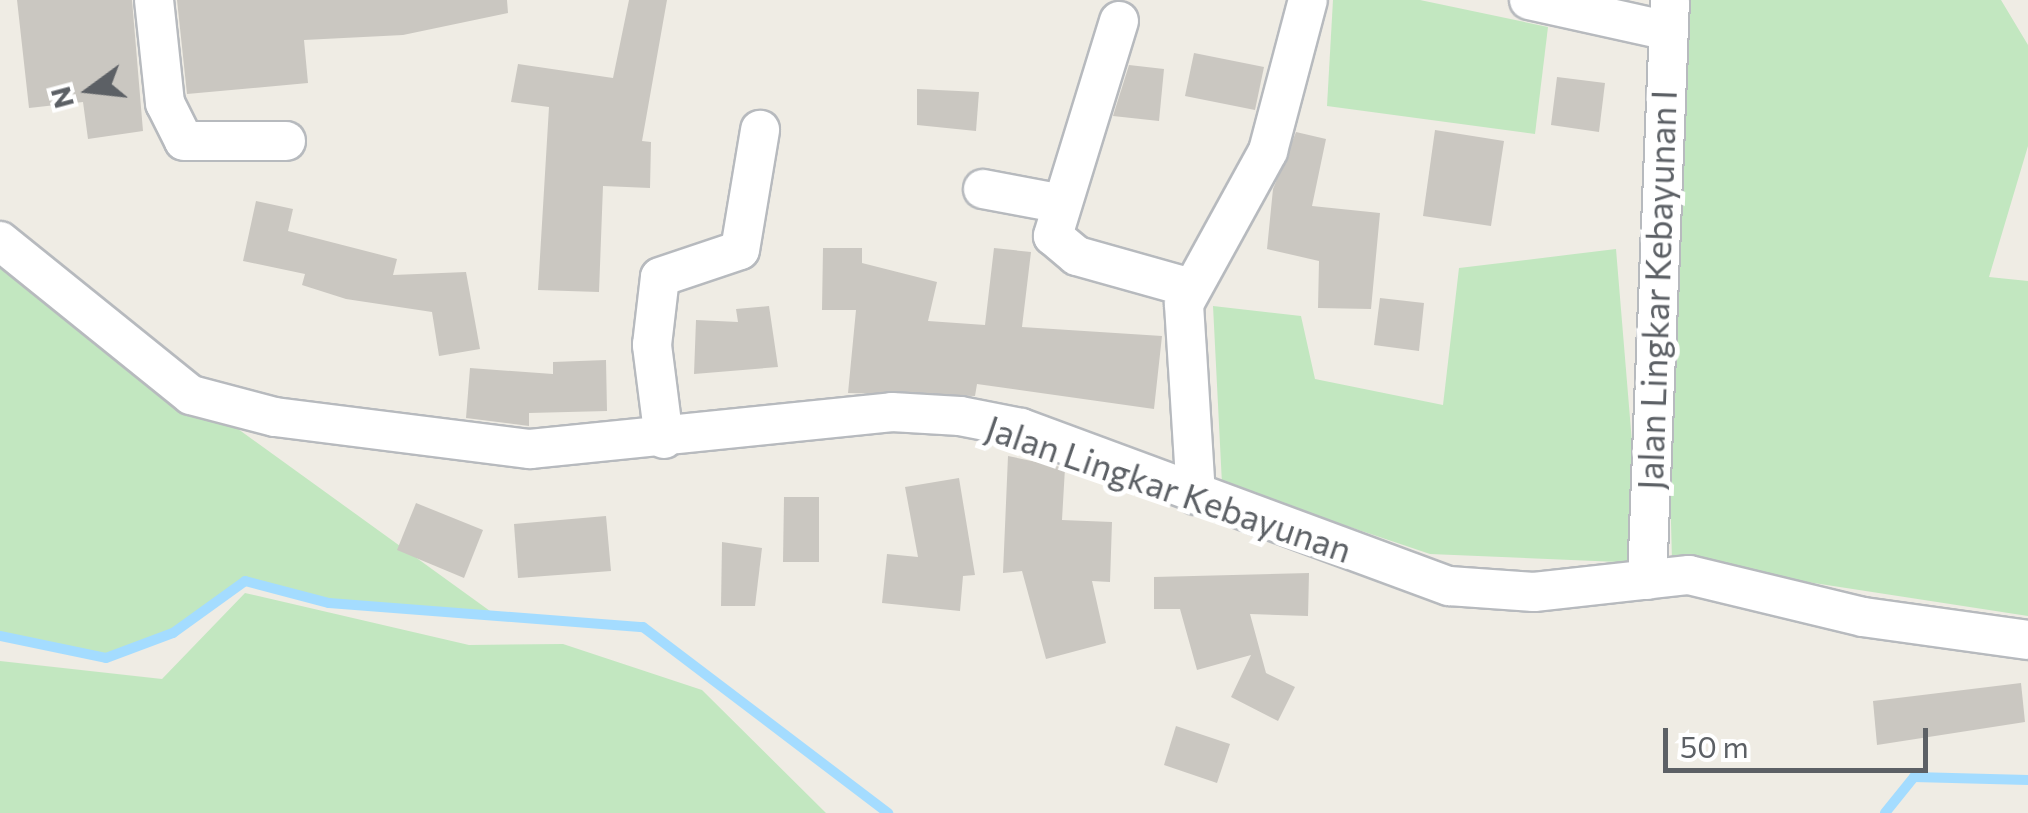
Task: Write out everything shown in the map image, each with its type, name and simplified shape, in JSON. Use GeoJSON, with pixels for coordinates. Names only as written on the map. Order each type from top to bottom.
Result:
{"type":"FeatureCollection","features":[{"type":"Feature","properties":{"kind":"street"},"geometry":{"type":"LineString","coordinates":[[154,0],[165,103],[184,141],[286,141]]}},
{"type":"Feature","properties":{"kind":"street"},"geometry":{"type":"LineString","coordinates":[[1196,495],[1184,360],[1192,288],[1268,151],[1308,0]]}},
{"type":"Feature","properties":{"kind":"street"},"geometry":{"type":"LineString","coordinates":[[1529,0],[1667,15]]}},
{"type":"Feature","properties":{"kind":"street","name":"Jalan Lingkar Kebayunan I"},"geometry":{"type":"LineString","coordinates":[[1647,580],[1667,15]]}},
{"type":"Feature","properties":{"kind":"street"},"geometry":{"type":"LineString","coordinates":[[1119,21],[1057,203],[1053,236],[1064,250],[1192,288]]}},
{"type":"Feature","properties":{"kind":"street"},"geometry":{"type":"LineString","coordinates":[[664,439],[652,344],[660,276],[740,250],[760,130]]}},
{"type":"Feature","properties":{"kind":"street"},"geometry":{"type":"LineString","coordinates":[[983,189],[1057,203]]}},
{"type":"Feature","properties":{"kind":"street","name":"Jalan Lingkar Kebayunan"},"geometry":{"type":"LineString","coordinates":[[0,240],[191,396],[275,417],[530,450],[664,439],[892,412],[960,416],[1021,428],[1449,586],[1534,592],[1689,575],[1863,617],[2028,640]]}},
{"type":"Feature","properties":{"kind":"green space"},"geometry":{"type":"Polygon","coordinates":[[[1333,0],[1420,0],[1548,27],[1535,134],[1327,106],[1333,0]]]}},
{"type":"Feature","properties":{"kind":"green space"},"geometry":{"type":"Polygon","coordinates":[[[1683,0],[2001,0],[2028,45],[2028,146],[1989,277],[2028,281],[2028,616],[1672,561],[1662,177],[1683,0]]]}},
{"type":"Feature","properties":{"kind":"green space"},"geometry":{"type":"Polygon","coordinates":[[[0,241],[191,395],[490,611],[329,603],[245,581],[173,633],[106,658],[0,636],[0,241]]]}},
{"type":"Feature","properties":{"kind":"green space"},"geometry":{"type":"Polygon","coordinates":[[[1616,249],[1642,563],[1430,554],[1222,484],[1213,306],[1301,316],[1315,379],[1443,405],[1459,268],[1616,249]]]}},
{"type":"Feature","properties":{"kind":"green space"},"geometry":{"type":"Polygon","coordinates":[[[245,593],[469,645],[563,644],[702,690],[826,813],[0,813],[0,661],[162,679],[245,593]]]}},
{"type":"Feature","properties":{"kind":"building"},"geometry":{"type":"Polygon","coordinates":[[[17,0],[132,0],[143,131],[88,139],[83,102],[29,108],[17,0]]]}},
{"type":"Feature","properties":{"kind":"building"},"geometry":{"type":"Polygon","coordinates":[[[177,0],[507,0],[508,13],[403,35],[304,40],[308,83],[187,94],[177,0]]]}},
{"type":"Feature","properties":{"kind":"building"},"geometry":{"type":"Polygon","coordinates":[[[629,0],[667,0],[642,141],[651,142],[650,188],[603,186],[599,292],[538,290],[549,107],[511,102],[518,64],[613,78],[629,0]]]}},
{"type":"Feature","properties":{"kind":"building"},"geometry":{"type":"Polygon","coordinates":[[[1194,53],[1264,67],[1255,110],[1185,96],[1194,53]]]}},
{"type":"Feature","properties":{"kind":"building"},"geometry":{"type":"Polygon","coordinates":[[[1129,65],[1164,69],[1159,121],[1113,116],[1129,65]]]}},
{"type":"Feature","properties":{"kind":"building"},"geometry":{"type":"Polygon","coordinates":[[[1557,77],[1605,83],[1599,132],[1551,125],[1557,77]]]}},
{"type":"Feature","properties":{"kind":"building"},"geometry":{"type":"Polygon","coordinates":[[[917,89],[979,92],[976,131],[917,125],[917,89]]]}},
{"type":"Feature","properties":{"kind":"building"},"geometry":{"type":"Polygon","coordinates":[[[1435,130],[1504,141],[1491,226],[1423,216],[1435,130]]]}},
{"type":"Feature","properties":{"kind":"building"},"geometry":{"type":"Polygon","coordinates":[[[1296,132],[1326,139],[1312,206],[1380,213],[1371,309],[1318,308],[1319,261],[1267,249],[1273,189],[1296,132]]]}},
{"type":"Feature","properties":{"kind":"building"},"geometry":{"type":"Polygon","coordinates":[[[256,201],[293,209],[288,231],[397,259],[393,275],[466,272],[480,349],[439,356],[432,312],[346,299],[302,285],[305,274],[243,261],[256,201]]]}},
{"type":"Feature","properties":{"kind":"building"},"geometry":{"type":"Polygon","coordinates":[[[823,248],[862,248],[862,263],[937,282],[928,321],[985,325],[994,248],[1031,252],[1022,327],[1162,336],[1154,409],[977,384],[975,396],[848,393],[856,310],[822,310],[823,248]]]}},
{"type":"Feature","properties":{"kind":"building"},"geometry":{"type":"Polygon","coordinates":[[[1380,298],[1424,303],[1419,351],[1374,345],[1380,298]]]}},
{"type":"Feature","properties":{"kind":"building"},"geometry":{"type":"Polygon","coordinates":[[[769,306],[778,367],[694,374],[696,320],[738,322],[736,309],[769,306]]]}},
{"type":"Feature","properties":{"kind":"building"},"geometry":{"type":"Polygon","coordinates":[[[606,360],[607,411],[529,413],[529,426],[466,418],[470,368],[553,374],[553,362],[606,360]]]}},
{"type":"Feature","properties":{"kind":"building"},"geometry":{"type":"Polygon","coordinates":[[[1008,456],[1065,468],[1062,520],[1112,522],[1110,582],[1092,581],[1106,643],[1046,659],[1022,571],[1003,573],[1008,456]]]}},
{"type":"Feature","properties":{"kind":"building"},"geometry":{"type":"Polygon","coordinates":[[[959,478],[975,575],[963,576],[960,611],[882,603],[887,554],[918,557],[905,487],[959,478]]]}},
{"type":"Feature","properties":{"kind":"building"},"geometry":{"type":"Polygon","coordinates":[[[784,497],[819,497],[819,562],[783,562],[784,497]]]}},
{"type":"Feature","properties":{"kind":"building"},"geometry":{"type":"Polygon","coordinates":[[[416,503],[483,530],[464,578],[397,550],[416,503]]]}},
{"type":"Feature","properties":{"kind":"building"},"geometry":{"type":"Polygon","coordinates":[[[606,516],[611,571],[518,578],[514,524],[606,516]]]}},
{"type":"Feature","properties":{"kind":"building"},"geometry":{"type":"Polygon","coordinates":[[[722,542],[762,548],[755,606],[721,606],[722,542]]]}},
{"type":"Feature","properties":{"kind":"building"},"geometry":{"type":"Polygon","coordinates":[[[1309,573],[1308,616],[1250,614],[1266,673],[1295,687],[1278,721],[1231,697],[1251,655],[1197,670],[1180,609],[1154,609],[1154,577],[1309,573]]]}},
{"type":"Feature","properties":{"kind":"building"},"geometry":{"type":"Polygon","coordinates":[[[2021,683],[2025,722],[1877,745],[1873,701],[2021,683]]]}},
{"type":"Feature","properties":{"kind":"building"},"geometry":{"type":"Polygon","coordinates":[[[1176,726],[1230,744],[1217,783],[1164,765],[1176,726]]]}},
{"type":"Feature","properties":{"kind":"waterway"},"geometry":{"type":"LineString","coordinates":[[0,636],[106,658],[173,633],[245,581],[329,603],[643,627],[888,813]]}},
{"type":"Feature","properties":{"kind":"waterway"},"geometry":{"type":"LineString","coordinates":[[1885,813],[1914,777],[2028,780]]}}]}
